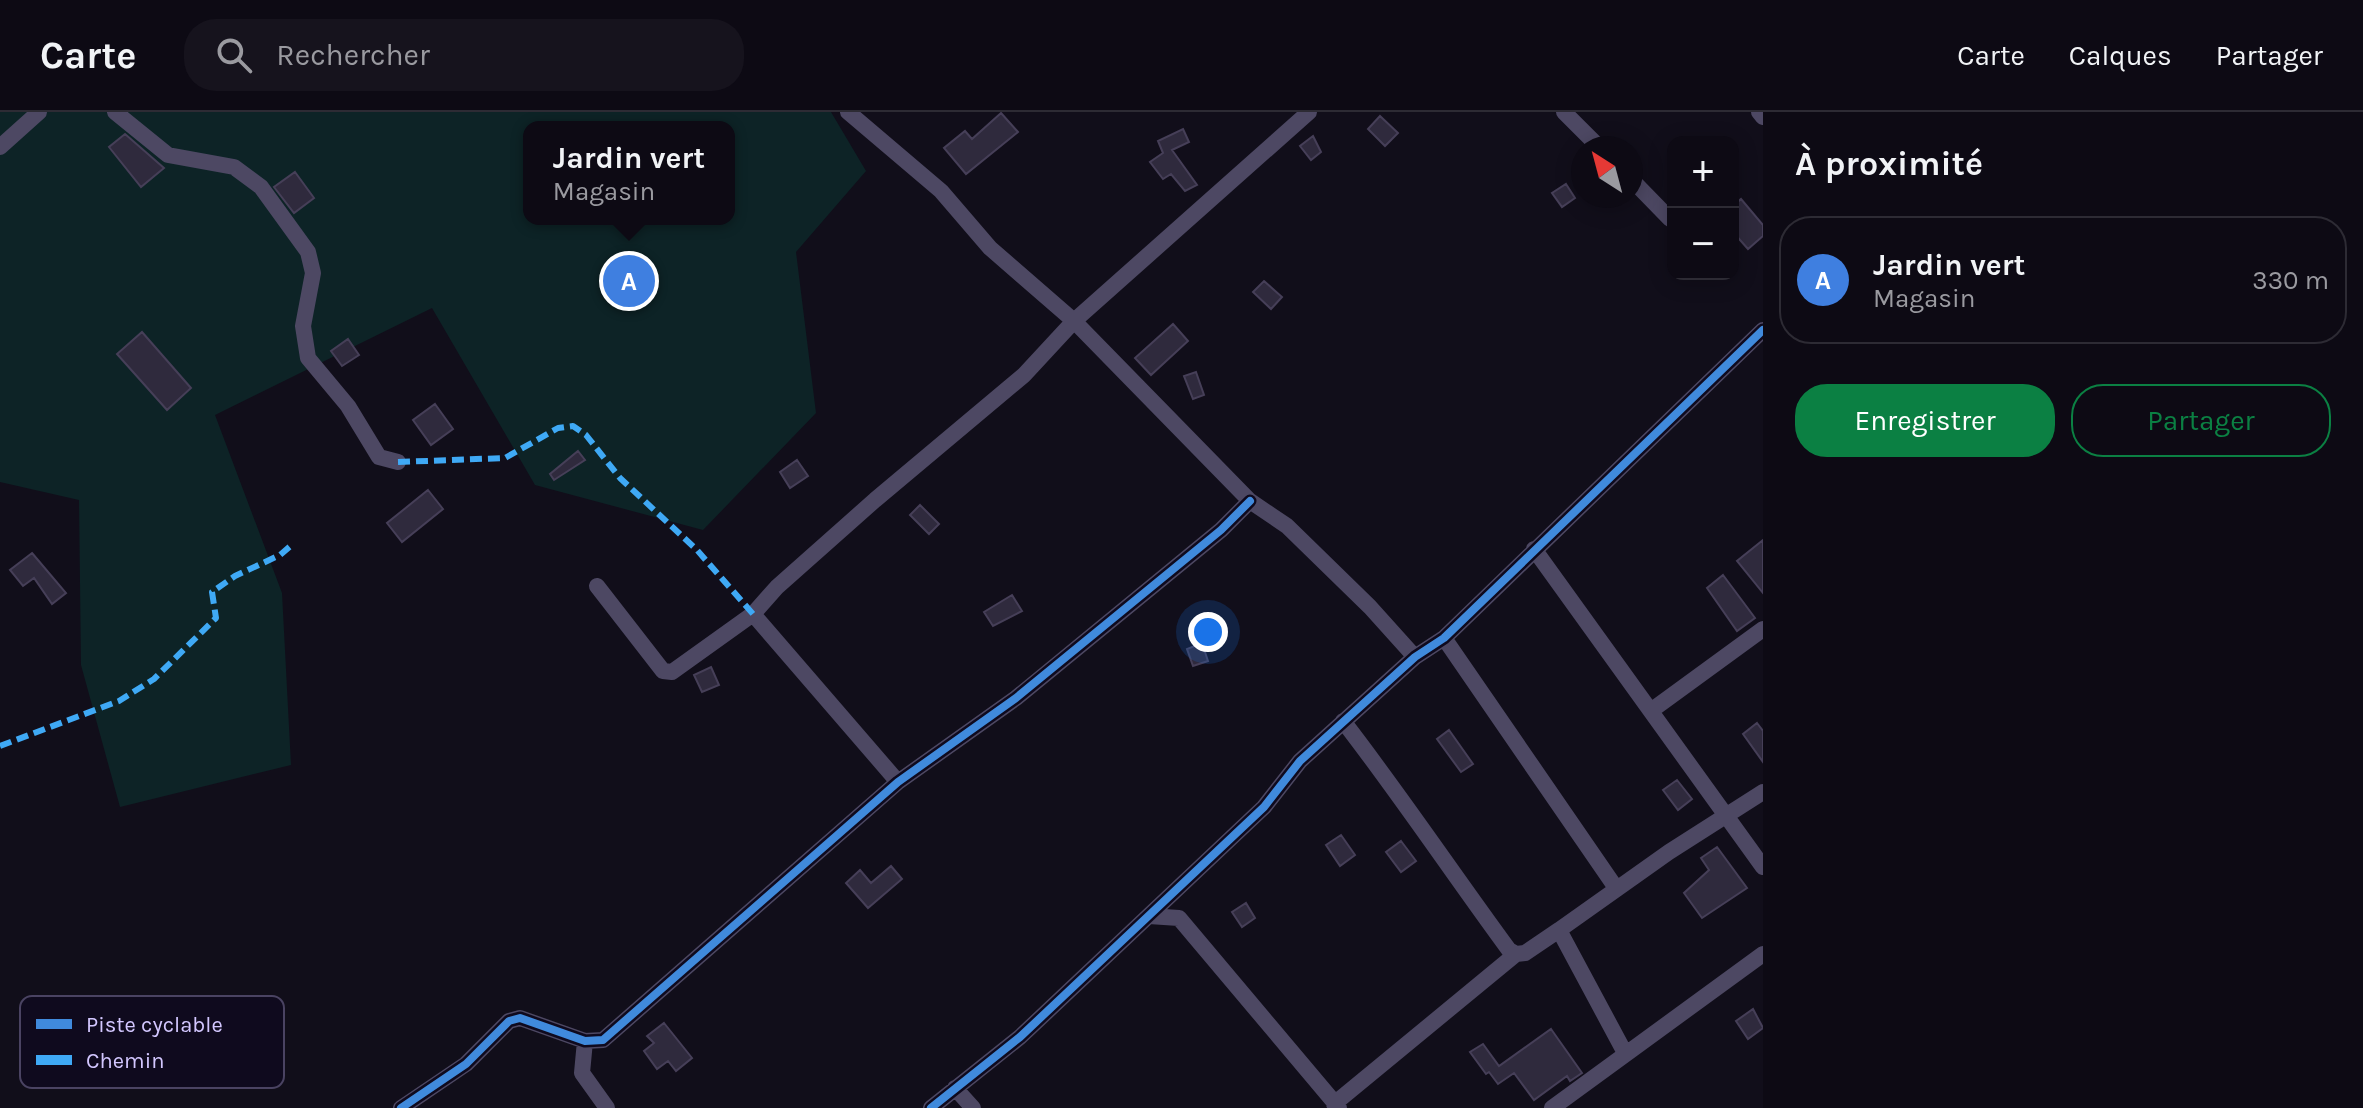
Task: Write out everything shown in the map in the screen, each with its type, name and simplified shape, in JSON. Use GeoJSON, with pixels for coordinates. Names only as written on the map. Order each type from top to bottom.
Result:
{"type":"FeatureCollection","features":[{"type":"Feature","properties":{"kind":"street"},"geometry":{"type":"LineString","coordinates":[[0,147],[39,112]]}},
{"type":"Feature","properties":{"kind":"street"},"geometry":{"type":"LineString","coordinates":[[115,112],[168,155],[234,167],[261,187],[308,252],[313,273],[303,326],[308,358],[348,406],[373,451],[379,457],[398,462]]}},
{"type":"Feature","properties":{"kind":"street"},"geometry":{"type":"LineString","coordinates":[[848,112],[932,183],[983,241],[1074,321],[1250,501],[1287,526],[1370,607],[1415,657]]}},
{"type":"Feature","properties":{"kind":"street"},"geometry":{"type":"LineString","coordinates":[[597,586],[669,673],[753,614],[777,587],[875,500],[1024,375],[1074,321],[1309,112]]}},
{"type":"Feature","properties":{"kind":"street"},"geometry":{"type":"LineString","coordinates":[[1564,112],[1588,136]]}},
{"type":"Feature","properties":{"kind":"street"},"geometry":{"type":"LineString","coordinates":[[1759,112],[1763,117]]}},
{"type":"Feature","properties":{"kind":"street"},"geometry":{"type":"LineString","coordinates":[[1643,191],[1667,216]]}},
{"type":"Feature","properties":{"kind":"street"},"geometry":{"type":"LineString","coordinates":[[931,1108],[1020,1037],[1186,884],[1208,857],[1264,807],[1300,761],[1415,657],[1444,638],[1763,330]]}},
{"type":"Feature","properties":{"kind":"street"},"geometry":{"type":"LineString","coordinates":[[401,1108],[466,1064],[509,1021],[520,1018],[585,1041],[603,1040],[898,782],[1016,698],[1221,530],[1250,501]]}},
{"type":"Feature","properties":{"kind":"street"},"geometry":{"type":"LineString","coordinates":[[1534,549],[1728,814],[1763,867]]}},
{"type":"Feature","properties":{"kind":"street"},"geometry":{"type":"LineString","coordinates":[[753,614],[898,782]]}},
{"type":"Feature","properties":{"kind":"street"},"geometry":{"type":"LineString","coordinates":[[1652,710],[1763,629]]}},
{"type":"Feature","properties":{"kind":"street"},"geometry":{"type":"LineString","coordinates":[[1444,638],[1616,888]]}},
{"type":"Feature","properties":{"kind":"street"},"geometry":{"type":"LineString","coordinates":[[1343,721],[1516,954]]}},
{"type":"Feature","properties":{"kind":"street"},"geometry":{"type":"LineString","coordinates":[[1149,916],[1179,918],[1336,1106],[1516,954],[1525,953],[1604,901],[1616,888],[1763,792]]}},
{"type":"Feature","properties":{"kind":"street"},"geometry":{"type":"LineString","coordinates":[[1179,918],[1186,884]]}},
{"type":"Feature","properties":{"kind":"street"},"geometry":{"type":"LineString","coordinates":[[1559,930],[1625,1053]]}},
{"type":"Feature","properties":{"kind":"street"},"geometry":{"type":"LineString","coordinates":[[1552,1108],[1763,954]]}},
{"type":"Feature","properties":{"kind":"street"},"geometry":{"type":"LineString","coordinates":[[585,1041],[582,1073],[607,1108]]}},
{"type":"Feature","properties":{"kind":"street"},"geometry":{"type":"LineString","coordinates":[[955,1088],[973,1108]]}},
{"type":"Feature","properties":{"kind":"green space"},"geometry":{"type":"Polygon","coordinates":[[[0,112],[831,112],[866,171],[796,252],[816,413],[703,530],[535,485],[432,308],[215,415],[282,593],[291,765],[120,807],[81,665],[79,500],[0,482],[0,112]]]}},
{"type":"Feature","properties":{"kind":"building"},"geometry":{"type":"Polygon","coordinates":[[[1001,113],[1018,132],[966,174],[944,148],[965,131],[972,139],[1001,113]]]}},
{"type":"Feature","properties":{"kind":"building"},"geometry":{"type":"Polygon","coordinates":[[[1380,116],[1398,133],[1385,146],[1368,129],[1380,116]]]}},
{"type":"Feature","properties":{"kind":"building"},"geometry":{"type":"Polygon","coordinates":[[[1183,129],[1189,142],[1172,150],[1197,185],[1185,191],[1171,174],[1163,179],[1150,162],[1163,153],[1158,141],[1183,129]]]}},
{"type":"Feature","properties":{"kind":"building"},"geometry":{"type":"Polygon","coordinates":[[[125,134],[164,168],[141,187],[109,147],[125,134]]]}},
{"type":"Feature","properties":{"kind":"building"},"geometry":{"type":"Polygon","coordinates":[[[1313,136],[1321,152],[1311,160],[1300,146],[1313,136]]]}},
{"type":"Feature","properties":{"kind":"building"},"geometry":{"type":"Polygon","coordinates":[[[295,172],[314,198],[294,213],[274,187],[295,172]]]}},
{"type":"Feature","properties":{"kind":"building"},"geometry":{"type":"Polygon","coordinates":[[[1566,184],[1571,192],[1571,201],[1562,207],[1552,193],[1566,184]]]}},
{"type":"Feature","properties":{"kind":"building"},"geometry":{"type":"Polygon","coordinates":[[[1741,199],[1763,225],[1763,236],[1748,249],[1739,239],[1741,199]]]}},
{"type":"Feature","properties":{"kind":"building"},"geometry":{"type":"Polygon","coordinates":[[[1264,281],[1282,297],[1271,309],[1253,292],[1264,281]]]}},
{"type":"Feature","properties":{"kind":"building"},"geometry":{"type":"Polygon","coordinates":[[[1173,324],[1188,341],[1151,375],[1135,358],[1173,324]]]}},
{"type":"Feature","properties":{"kind":"building"},"geometry":{"type":"Polygon","coordinates":[[[142,332],[191,388],[167,410],[117,354],[142,332]]]}},
{"type":"Feature","properties":{"kind":"building"},"geometry":{"type":"Polygon","coordinates":[[[348,339],[359,355],[342,366],[331,351],[348,339]]]}},
{"type":"Feature","properties":{"kind":"building"},"geometry":{"type":"Polygon","coordinates":[[[1196,372],[1204,395],[1193,399],[1184,376],[1196,372]]]}},
{"type":"Feature","properties":{"kind":"building"},"geometry":{"type":"Polygon","coordinates":[[[435,404],[453,429],[431,445],[413,420],[435,404]]]}},
{"type":"Feature","properties":{"kind":"building"},"geometry":{"type":"Polygon","coordinates":[[[578,451],[585,460],[554,480],[550,474],[578,451]]]}},
{"type":"Feature","properties":{"kind":"building"},"geometry":{"type":"Polygon","coordinates":[[[797,460],[808,476],[790,488],[780,472],[797,460]]]}},
{"type":"Feature","properties":{"kind":"building"},"geometry":{"type":"Polygon","coordinates":[[[428,490],[443,509],[402,542],[387,523],[428,490]]]}},
{"type":"Feature","properties":{"kind":"building"},"geometry":{"type":"Polygon","coordinates":[[[920,505],[939,524],[929,534],[910,515],[920,505]]]}},
{"type":"Feature","properties":{"kind":"building"},"geometry":{"type":"Polygon","coordinates":[[[1763,540],[1763,593],[1737,561],[1763,540]]]}},
{"type":"Feature","properties":{"kind":"building"},"geometry":{"type":"Polygon","coordinates":[[[32,553],[66,593],[52,604],[34,578],[23,586],[10,570],[32,553]]]}},
{"type":"Feature","properties":{"kind":"building"},"geometry":{"type":"Polygon","coordinates":[[[1723,575],[1755,618],[1737,631],[1707,588],[1723,575]]]}},
{"type":"Feature","properties":{"kind":"building"},"geometry":{"type":"Polygon","coordinates":[[[1012,595],[1022,611],[993,626],[984,612],[1012,595]]]}},
{"type":"Feature","properties":{"kind":"building"},"geometry":{"type":"Polygon","coordinates":[[[1202,643],[1208,661],[1193,666],[1187,649],[1202,643]]]}},
{"type":"Feature","properties":{"kind":"building"},"geometry":{"type":"Polygon","coordinates":[[[711,667],[719,685],[702,692],[694,675],[711,667]]]}},
{"type":"Feature","properties":{"kind":"building"},"geometry":{"type":"Polygon","coordinates":[[[1757,723],[1763,731],[1763,762],[1743,734],[1757,723]]]}},
{"type":"Feature","properties":{"kind":"building"},"geometry":{"type":"Polygon","coordinates":[[[1449,730],[1473,764],[1461,772],[1437,739],[1449,730]]]}},
{"type":"Feature","properties":{"kind":"building"},"geometry":{"type":"Polygon","coordinates":[[[1677,780],[1692,799],[1678,810],[1663,790],[1677,780]]]}},
{"type":"Feature","properties":{"kind":"building"},"geometry":{"type":"Polygon","coordinates":[[[1341,835],[1355,855],[1340,866],[1326,845],[1341,835]]]}},
{"type":"Feature","properties":{"kind":"building"},"geometry":{"type":"Polygon","coordinates":[[[1401,841],[1416,861],[1401,872],[1386,852],[1401,841]]]}},
{"type":"Feature","properties":{"kind":"building"},"geometry":{"type":"Polygon","coordinates":[[[1717,847],[1747,888],[1702,918],[1684,893],[1709,870],[1701,858],[1717,847]]]}},
{"type":"Feature","properties":{"kind":"building"},"geometry":{"type":"Polygon","coordinates":[[[891,866],[902,879],[868,908],[846,883],[860,870],[871,883],[891,866]]]}},
{"type":"Feature","properties":{"kind":"building"},"geometry":{"type":"Polygon","coordinates":[[[1246,903],[1255,918],[1242,927],[1232,912],[1246,903]]]}},
{"type":"Feature","properties":{"kind":"building"},"geometry":{"type":"Polygon","coordinates":[[[1753,1009],[1763,1028],[1748,1039],[1736,1021],[1753,1009]]]}},
{"type":"Feature","properties":{"kind":"building"},"geometry":{"type":"Polygon","coordinates":[[[664,1023],[692,1058],[676,1071],[668,1061],[657,1069],[644,1051],[654,1043],[647,1036],[664,1023]]]}},
{"type":"Feature","properties":{"kind":"building"},"geometry":{"type":"Polygon","coordinates":[[[1551,1029],[1582,1073],[1570,1081],[1567,1076],[1534,1100],[1514,1073],[1498,1084],[1489,1072],[1486,1074],[1470,1052],[1483,1044],[1499,1066],[1551,1029]]]}},
{"type":"Feature","properties":{"kind":"marked path"},"geometry":{"type":"LineString","coordinates":[[398,462],[505,458],[558,428],[573,426],[586,435],[620,478],[697,550],[753,614]]}},
{"type":"Feature","properties":{"kind":"marked path"},"geometry":{"type":"LineString","coordinates":[[0,746],[119,701],[154,679],[216,618],[212,592],[235,576],[280,555],[294,543]]}},
{"type":"Feature","properties":{"kind":"cycle path"},"geometry":{"type":"LineString","coordinates":[[931,1108],[1020,1037],[1264,807],[1300,761],[1415,657],[1444,638],[1763,330]]}},
{"type":"Feature","properties":{"kind":"cycle path"},"geometry":{"type":"LineString","coordinates":[[401,1108],[466,1064],[509,1021],[520,1018],[585,1041],[603,1040],[898,782],[1016,698],[1221,530],[1250,501]]}},
{"type":"Feature","properties":{"kind":"place","name":"Jardin vert"},"geometry":{"type":"Point","coordinates":[629,281]}}]}
